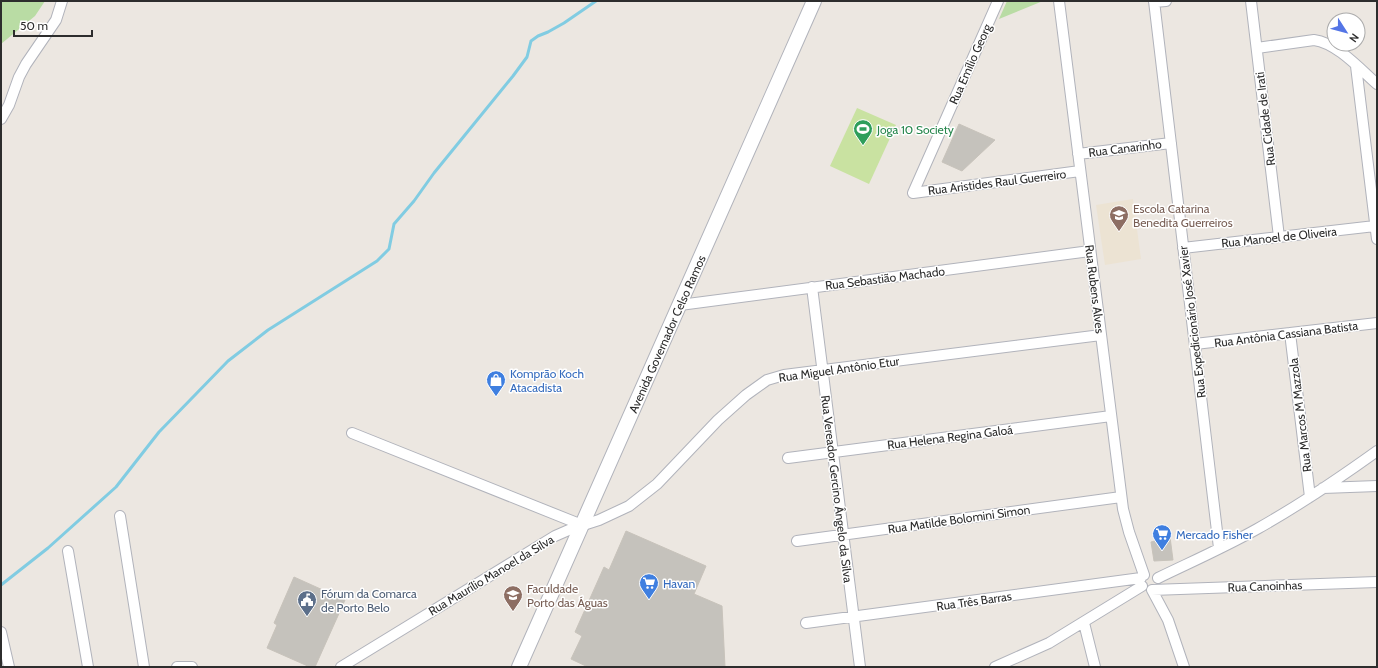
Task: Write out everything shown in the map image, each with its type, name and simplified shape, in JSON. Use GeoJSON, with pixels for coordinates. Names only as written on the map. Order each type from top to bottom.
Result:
{"type":"FeatureCollection","features":[{"type":"Feature","properties":{"kind":"main road","name":"Avenida Governador Celso Ramos"},"geometry":{"type":"LineString","coordinates":[[519,667],[814,1]]}},
{"type":"Feature","properties":{"kind":"street"},"geometry":{"type":"LineString","coordinates":[[1,119],[9,105],[19,77],[56,20],[62,1]]}},
{"type":"Feature","properties":{"kind":"street","name":"Rua Emílio Georg"},"geometry":{"type":"LineString","coordinates":[[913,193],[998,1]]}},
{"type":"Feature","properties":{"kind":"street","name":"Rua Rubens Alves"},"geometry":{"type":"LineString","coordinates":[[1059,1],[1121,497],[1125,520],[1142,580]]}},
{"type":"Feature","properties":{"kind":"street"},"geometry":{"type":"LineString","coordinates":[[1154,2],[1166,1]]}},
{"type":"Feature","properties":{"kind":"street","name":"Rua Cidade de Irati"},"geometry":{"type":"LineString","coordinates":[[1251,1],[1279,237]]}},
{"type":"Feature","properties":{"kind":"street","name":"Rua Expedicionário José Xavier"},"geometry":{"type":"LineString","coordinates":[[1154,2],[1219,548]]}},
{"type":"Feature","properties":{"kind":"street"},"geometry":{"type":"LineString","coordinates":[[1257,48],[1314,40],[1323,41],[1338,50],[1377,84]]}},
{"type":"Feature","properties":{"kind":"street"},"geometry":{"type":"LineString","coordinates":[[1356,66],[1377,239]]}},
{"type":"Feature","properties":{"kind":"street","name":"Rua Canarinho"},"geometry":{"type":"LineString","coordinates":[[1078,154],[1171,143]]}},
{"type":"Feature","properties":{"kind":"street","name":"Rua Aristides Raul Guerreiro"},"geometry":{"type":"LineString","coordinates":[[913,193],[1080,171]]}},
{"type":"Feature","properties":{"kind":"street","name":"Rua Manoel de Oliveira"},"geometry":{"type":"LineString","coordinates":[[1184,248],[1375,226]]}},
{"type":"Feature","properties":{"kind":"street","name":"Rua Sebastião Machado"},"geometry":{"type":"LineString","coordinates":[[680,305],[1090,251]]}},
{"type":"Feature","properties":{"kind":"street","name":"Rua Vereador Gercino Ângelo da Silva"},"geometry":{"type":"LineString","coordinates":[[812,287],[860,667]]}},
{"type":"Feature","properties":{"kind":"street","name":"Rua Antônia Cassiana Batista"},"geometry":{"type":"LineString","coordinates":[[1195,344],[1377,323]]}},
{"type":"Feature","properties":{"kind":"street","name":"Rua Marcos M Mazzola"},"geometry":{"type":"LineString","coordinates":[[1290,333],[1310,497]]}},
{"type":"Feature","properties":{"kind":"street","name":"Rua Miguel Antônio Etur"},"geometry":{"type":"LineString","coordinates":[[582,525],[613,515],[643,496],[670,471],[718,420],[746,395],[767,380],[784,375],[1101,335]]}},
{"type":"Feature","properties":{"kind":"street","name":"Rua Helena Regina Galoá"},"geometry":{"type":"LineString","coordinates":[[788,458],[1111,416]]}},
{"type":"Feature","properties":{"kind":"street"},"geometry":{"type":"LineString","coordinates":[[352,433],[582,525]]}},
{"type":"Feature","properties":{"kind":"street"},"geometry":{"type":"LineString","coordinates":[[1158,578],[1260,527],[1310,497],[1377,451]]}},
{"type":"Feature","properties":{"kind":"street"},"geometry":{"type":"LineString","coordinates":[[1323,488],[1377,486]]}},
{"type":"Feature","properties":{"kind":"street","name":"Rua Matilde Bolomini Simon"},"geometry":{"type":"LineString","coordinates":[[797,541],[1121,497]]}},
{"type":"Feature","properties":{"kind":"street"},"geometry":{"type":"LineString","coordinates":[[120,516],[144,667]]}},
{"type":"Feature","properties":{"kind":"street","name":"Rua Maurílio Manoel da Silva"},"geometry":{"type":"LineString","coordinates":[[341,667],[555,536],[582,525]]}},
{"type":"Feature","properties":{"kind":"street"},"geometry":{"type":"LineString","coordinates":[[68,551],[88,667]]}},
{"type":"Feature","properties":{"kind":"street"},"geometry":{"type":"LineString","coordinates":[[995,667],[1049,643],[1084,623],[1152,573],[1158,578]]}},
{"type":"Feature","properties":{"kind":"street"},"geometry":{"type":"LineString","coordinates":[[1142,580],[1146,590],[1152,590],[1158,585],[1158,578]]}},
{"type":"Feature","properties":{"kind":"street","name":"Rua Três Barras"},"geometry":{"type":"LineString","coordinates":[[806,623],[1142,580]]}},
{"type":"Feature","properties":{"kind":"street","name":"Rua Canoinhas"},"geometry":{"type":"LineString","coordinates":[[1152,590],[1377,582]]}},
{"type":"Feature","properties":{"kind":"street"},"geometry":{"type":"LineString","coordinates":[[1152,590],[1168,620],[1184,667]]}},
{"type":"Feature","properties":{"kind":"street"},"geometry":{"type":"LineString","coordinates":[[1084,623],[1096,667]]}},
{"type":"Feature","properties":{"kind":"street"},"geometry":{"type":"LineString","coordinates":[[1,632],[9,667]]}},
{"type":"Feature","properties":{"kind":"street"},"geometry":{"type":"LineString","coordinates":[[177,667],[192,667]]}},
{"type":"Feature","properties":{"kind":"shaded area","name":"Escola Catarina Benedita Guerreiros"},"geometry":{"type":"Polygon","coordinates":[[[1133,199],[1141,259],[1105,265],[1096,205],[1133,199]]]}},
{"type":"Feature","properties":{"kind":"green space"},"geometry":{"type":"Polygon","coordinates":[[[1,1],[45,1],[35,16],[1,44],[1,1]]]}},
{"type":"Feature","properties":{"kind":"green space"},"geometry":{"type":"Polygon","coordinates":[[[1007,1],[1043,1],[999,19],[1007,1]]]}},
{"type":"Feature","properties":{"kind":"green space","name":"Joga 10 Society"},"geometry":{"type":"Polygon","coordinates":[[[857,108],[896,125],[869,184],[830,166],[857,108]]]}},
{"type":"Feature","properties":{"kind":"building"},"geometry":{"type":"Polygon","coordinates":[[[959,124],[995,140],[962,171],[942,162],[959,124]]]}},
{"type":"Feature","properties":{"kind":"building","name":"Havan"},"geometry":{"type":"Polygon","coordinates":[[[626,531],[706,566],[694,594],[722,606],[725,667],[588,667],[571,659],[582,636],[575,632],[604,567],[609,570],[626,531]]]}},
{"type":"Feature","properties":{"kind":"building","name":"Mercado Fisher"},"geometry":{"type":"Polygon","coordinates":[[[1170,537],[1173,560],[1154,561],[1151,542],[1170,537]]]}},
{"type":"Feature","properties":{"kind":"building","name":"Fórum da Comarca de Porto Belo"},"geometry":{"type":"Polygon","coordinates":[[[294,577],[345,600],[315,667],[310,667],[267,648],[277,625],[274,623],[294,577]]]}},
{"type":"Feature","properties":{"kind":"waterway"},"geometry":{"type":"LineString","coordinates":[[1,585],[48,548],[116,487],[159,432],[228,361],[268,330],[377,261],[389,249],[394,224],[513,76],[527,57],[531,41],[564,23],[596,1]]}},
{"type":"Feature","properties":{"kind":"place","name":"Joga 10 Society"},"geometry":{"type":"Point","coordinates":[863,146]}},
{"type":"Feature","properties":{"kind":"place","name":"Escola Catarina Benedita Guerreiros"},"geometry":{"type":"Point","coordinates":[1119,232]}},
{"type":"Feature","properties":{"kind":"place","name":"Komprão Koch Atacadista"},"geometry":{"type":"Point","coordinates":[496,397]}},
{"type":"Feature","properties":{"kind":"place","name":"Mercado Fisher"},"geometry":{"type":"Point","coordinates":[1162,551]}},
{"type":"Feature","properties":{"kind":"place","name":"Havan"},"geometry":{"type":"Point","coordinates":[649,600]}},
{"type":"Feature","properties":{"kind":"place","name":"Faculdade Porto das Águas"},"geometry":{"type":"Point","coordinates":[513,612]}},
{"type":"Feature","properties":{"kind":"place","name":"Fórum da Comarca de Porto Belo"},"geometry":{"type":"Point","coordinates":[307,617]}}]}
